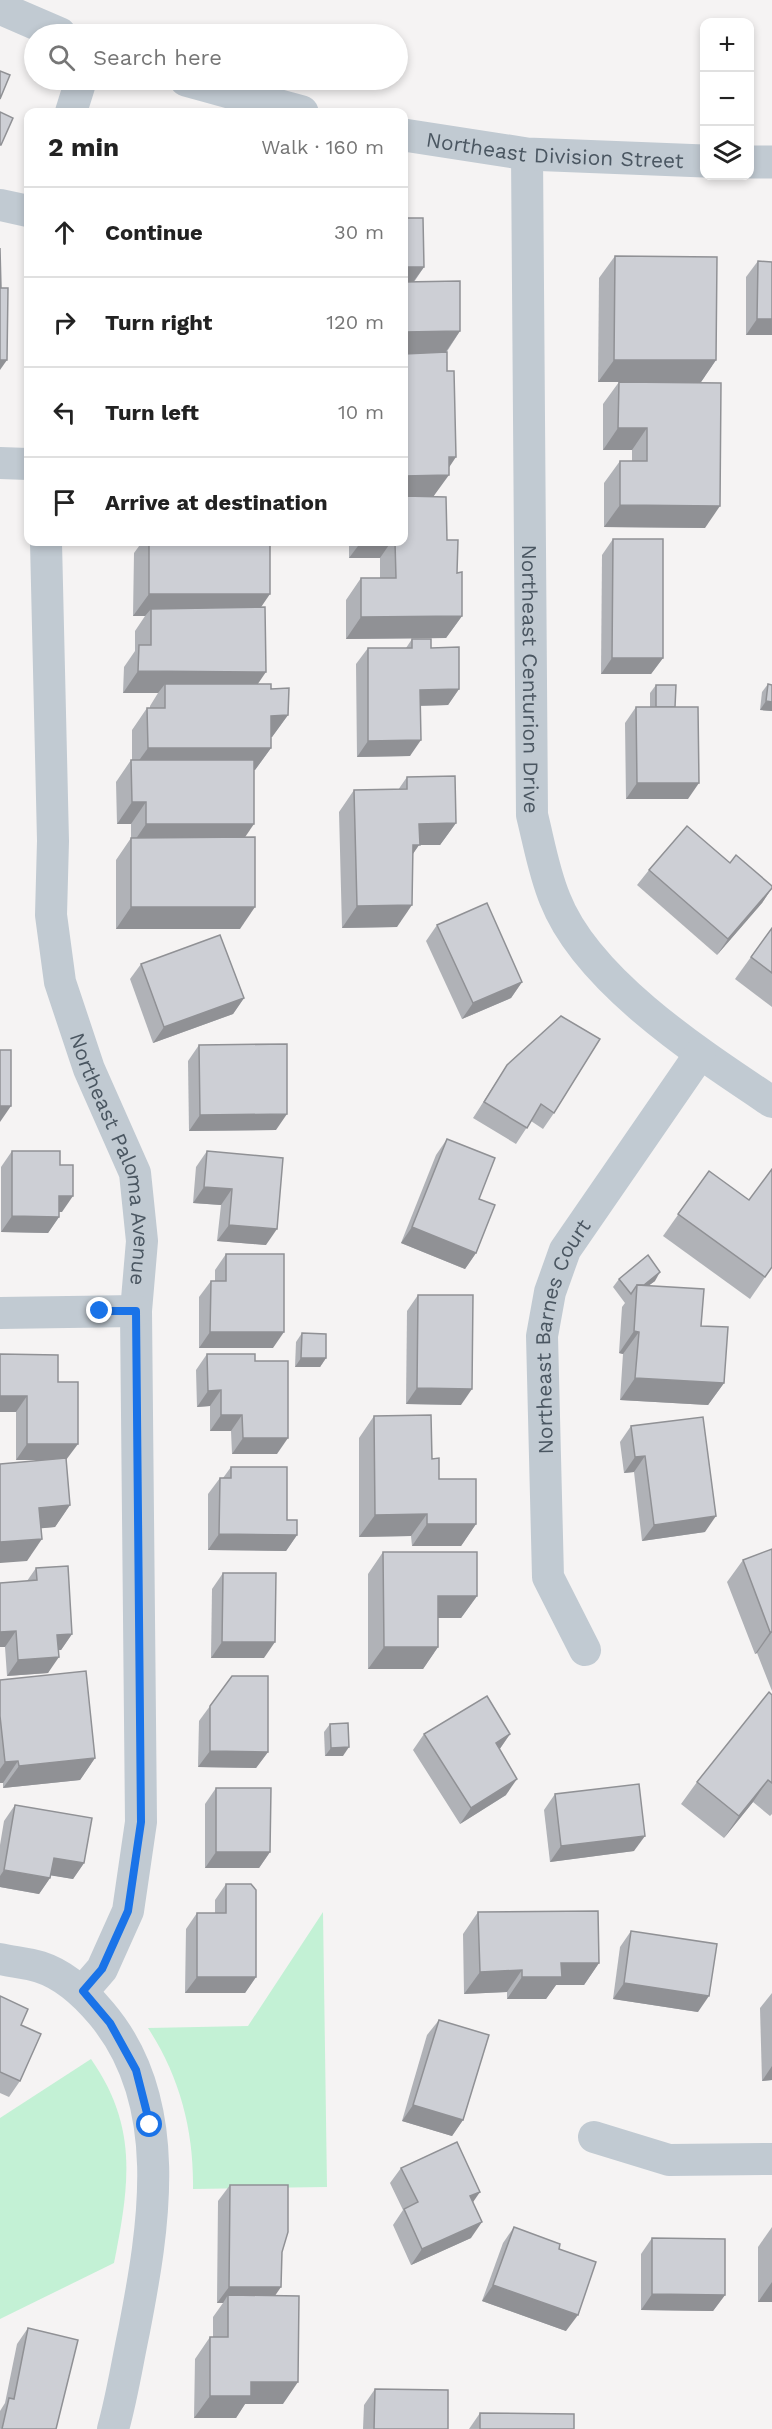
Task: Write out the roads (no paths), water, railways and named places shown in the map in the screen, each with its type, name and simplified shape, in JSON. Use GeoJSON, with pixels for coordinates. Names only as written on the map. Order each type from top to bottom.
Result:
{"type":"FeatureCollection","features":[{"type":"Feature","properties":{"kind":"street"},"geometry":{"type":"LineString","coordinates":[[0,9],[36,24]]}},
{"type":"Feature","properties":{"kind":"street"},"geometry":{"type":"LineString","coordinates":[[72,108],[78,90]]}},
{"type":"Feature","properties":{"kind":"street"},"geometry":{"type":"LineString","coordinates":[[222,90],[288,108]]}},
{"type":"Feature","properties":{"kind":"street","name":"Northeast Division Street"},"geometry":{"type":"LineString","coordinates":[[408,136],[527,154],[700,161]]}},
{"type":"Feature","properties":{"kind":"street","name":"Northeast Centurion Drive"},"geometry":{"type":"LineString","coordinates":[[527,154],[531,815],[555,899],[575,938],[633,1001],[700,1054],[772,1102]]}},
{"type":"Feature","properties":{"kind":"street"},"geometry":{"type":"LineString","coordinates":[[754,162],[772,162]]}},
{"type":"Feature","properties":{"kind":"street"},"geometry":{"type":"LineString","coordinates":[[0,205],[24,210]]}},
{"type":"Feature","properties":{"kind":"street"},"geometry":{"type":"LineString","coordinates":[[0,464],[24,464]]}},
{"type":"Feature","properties":{"kind":"street","name":"Northeast Paloma Avenue"},"geometry":{"type":"LineString","coordinates":[[46,546],[53,841],[51,915],[60,982],[88,1069],[135,1173],[142,1241],[136,1311],[141,1822],[128,1911],[102,1969],[83,1991]]}},
{"type":"Feature","properties":{"kind":"street","name":"Northeast Barnes Court"},"geometry":{"type":"LineString","coordinates":[[585,1650],[548,1577],[542,1336],[550,1292],[570,1242],[700,1054]]}},
{"type":"Feature","properties":{"kind":"street"},"geometry":{"type":"LineString","coordinates":[[0,1313],[136,1311]]}},
{"type":"Feature","properties":{"kind":"street"},"geometry":{"type":"LineString","coordinates":[[0,1959],[41,1967],[83,1991],[110,2023],[136,2070],[150,2125],[154,2157],[147,2262],[113,2429]]}},
{"type":"Feature","properties":{"kind":"street"},"geometry":{"type":"LineString","coordinates":[[594,2137],[669,2160],[772,2159]]}}]}
